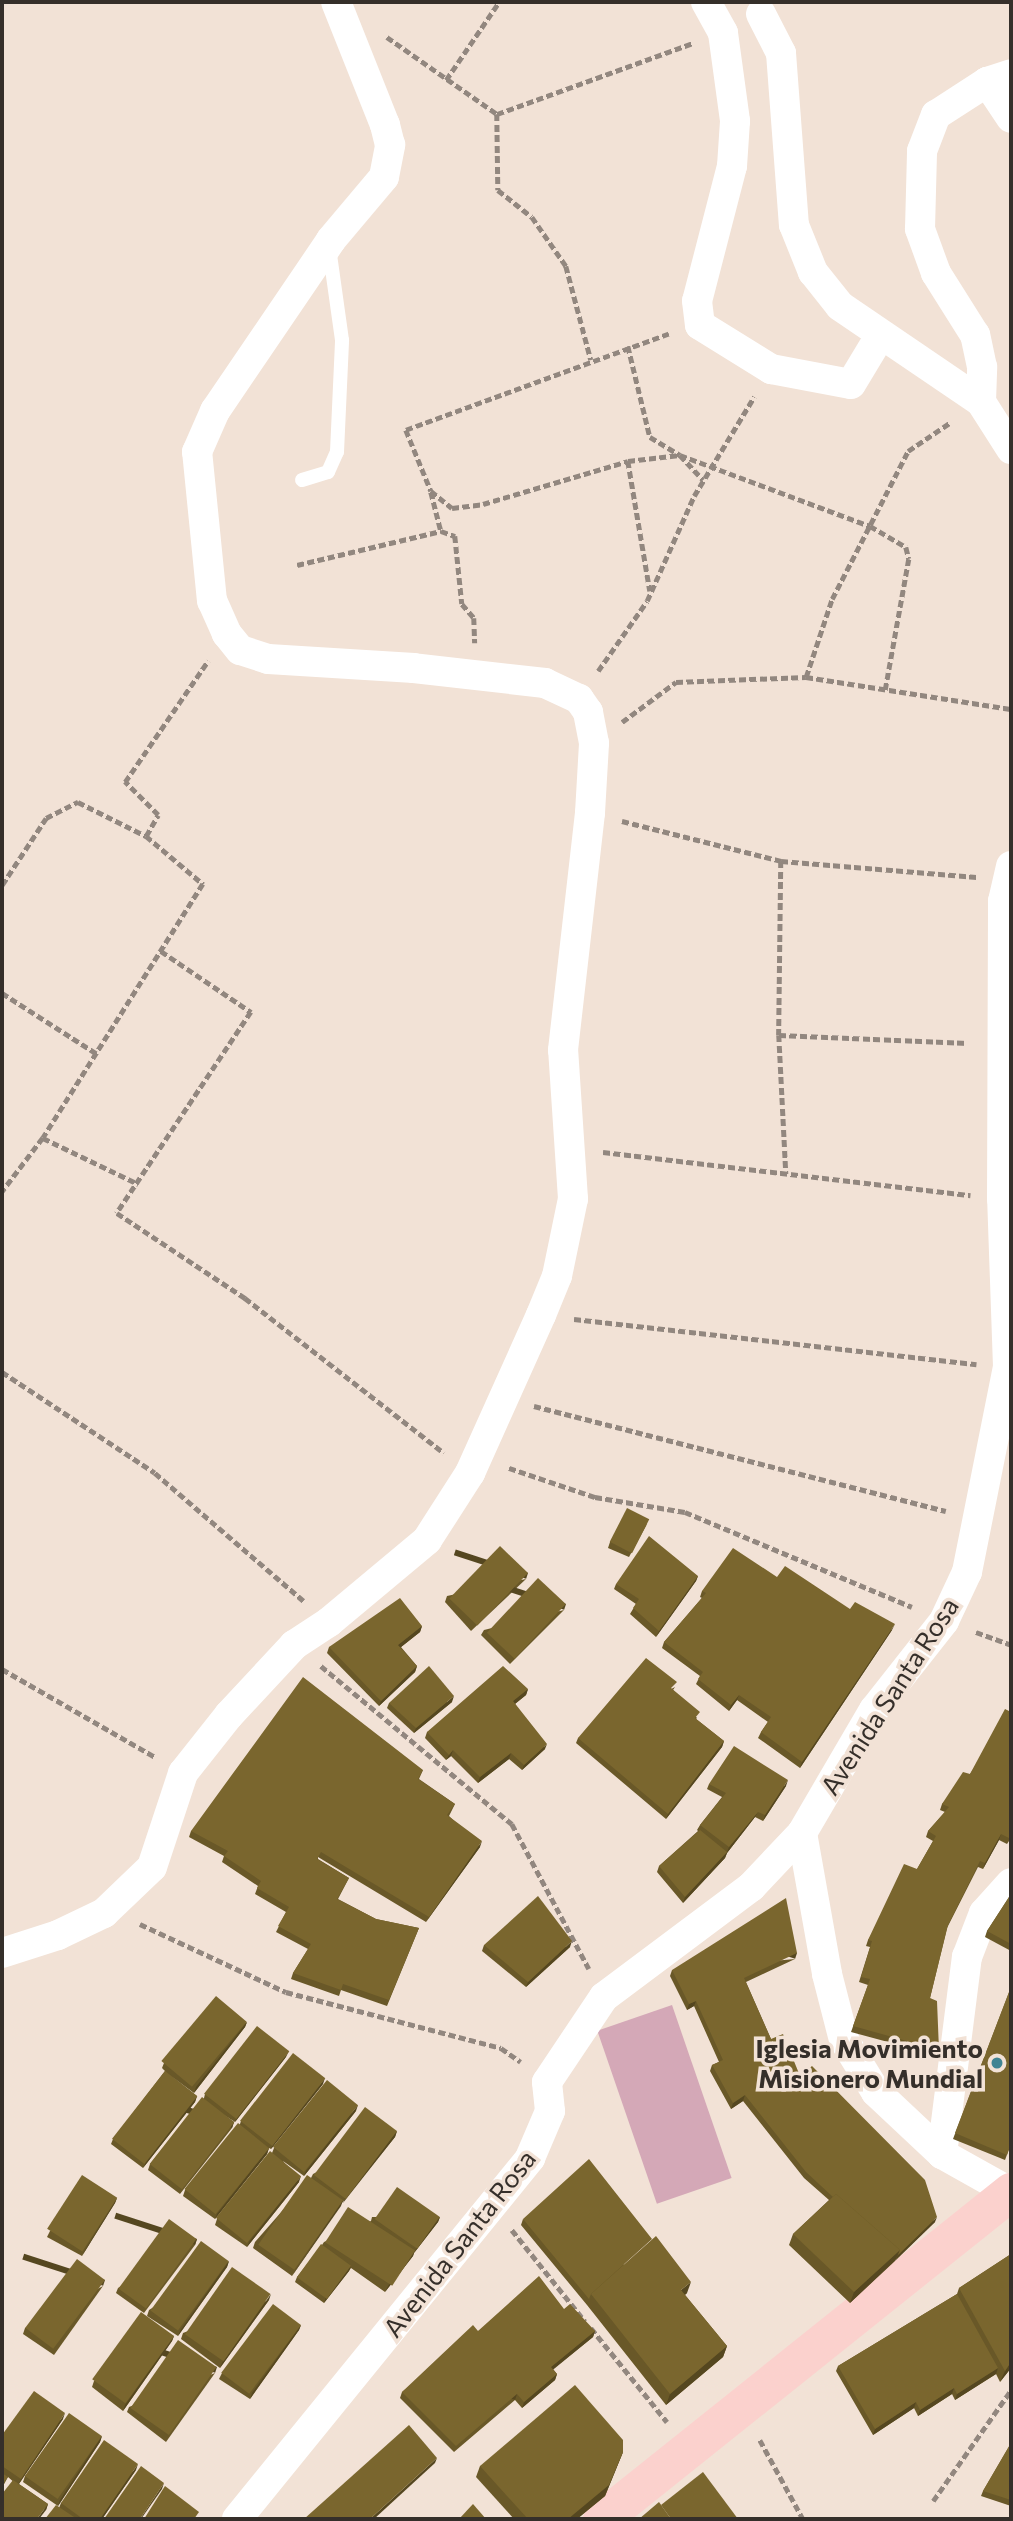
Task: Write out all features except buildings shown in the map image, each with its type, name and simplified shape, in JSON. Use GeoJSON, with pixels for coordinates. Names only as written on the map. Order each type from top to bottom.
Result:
{"type":"FeatureCollection","features":[{"type":"Feature","properties":{"kind":"street"},"geometry":{"type":"LineString","coordinates":[[2,1952],[58,1935],[108,1909],[152,1867],[183,1773],[294,1644],[329,1622],[427,1540],[473,1465],[541,1315],[557,1276],[573,1199],[564,1049],[590,813],[594,743],[588,712],[579,699],[545,683],[468,674],[268,659],[240,650],[227,634],[212,601],[197,452],[215,411],[329,244],[384,177],[390,145],[336,2]]}},
{"type":"Feature","properties":{"kind":"street"},"geometry":{"type":"LineString","coordinates":[[706,2],[723,33],[733,88],[733,166],[697,301],[700,325],[771,369],[851,384],[880,336]]}},
{"type":"Feature","properties":{"kind":"street"},"geometry":{"type":"LineString","coordinates":[[723,33],[766,8],[781,53],[794,225],[813,272],[840,306],[880,336],[981,402],[1011,449]]}},
{"type":"Feature","properties":{"kind":"street"},"geometry":{"type":"LineString","coordinates":[[981,402],[982,367],[975,335],[936,273],[920,229],[922,151],[936,115],[999,78],[1011,118]]}},
{"type":"Feature","properties":{"kind":"street","name":"Avenida Santa Rosa"},"geometry":{"type":"LineString","coordinates":[[237,2519],[530,2158],[550,2111],[547,2082],[604,1997],[751,1887],[802,1833],[874,1710],[944,1621],[967,1572],[1008,1367],[1002,1199],[1002,1045],[1003,901],[1010,873]]}},
{"type":"Feature","properties":{"kind":"street"},"geometry":{"type":"LineString","coordinates":[[602,2519],[743,2409],[1011,2192],[942,2154],[876,2092],[844,2040],[802,1833]]}},
{"type":"Feature","properties":{"kind":"street"},"geometry":{"type":"LineString","coordinates":[[942,2154],[967,1957],[984,1913],[1011,1883]]}},
{"type":"Feature","properties":{"kind":"lane"},"geometry":{"type":"LineString","coordinates":[[302,480],[328,472],[337,452],[342,340],[329,244]]}},
{"type":"Feature","properties":{"kind":"path"},"geometry":{"type":"LineString","coordinates":[[446,80],[499,2]]}},
{"type":"Feature","properties":{"kind":"path"},"geometry":{"type":"LineString","coordinates":[[377,29],[497,114]]}},
{"type":"Feature","properties":{"kind":"path"},"geometry":{"type":"LineString","coordinates":[[497,114],[723,33]]}},
{"type":"Feature","properties":{"kind":"path"},"geometry":{"type":"LineString","coordinates":[[497,114],[498,190],[532,217],[566,266],[591,360]]}},
{"type":"Feature","properties":{"kind":"path"},"geometry":{"type":"LineString","coordinates":[[441,531],[431,491],[406,430],[628,346],[700,325]]}},
{"type":"Feature","properties":{"kind":"path"},"geometry":{"type":"LineString","coordinates":[[628,346],[650,437],[680,455],[713,464],[870,526],[906,547],[909,559],[885,692]]}},
{"type":"Feature","properties":{"kind":"path"},"geometry":{"type":"LineString","coordinates":[[579,699],[650,592],[703,480],[771,369]]}},
{"type":"Feature","properties":{"kind":"path"},"geometry":{"type":"LineString","coordinates":[[806,677],[832,599],[908,451],[981,402]]}},
{"type":"Feature","properties":{"kind":"path"},"geometry":{"type":"LineString","coordinates":[[431,491],[452,508],[483,504],[628,461],[680,455]]}},
{"type":"Feature","properties":{"kind":"path"},"geometry":{"type":"LineString","coordinates":[[680,455],[703,480]]}},
{"type":"Feature","properties":{"kind":"path"},"geometry":{"type":"LineString","coordinates":[[628,461],[650,592]]}},
{"type":"Feature","properties":{"kind":"path"},"geometry":{"type":"LineString","coordinates":[[297,565],[441,531],[455,536],[462,604],[474,618],[477,638],[468,674]]}},
{"type":"Feature","properties":{"kind":"path"},"geometry":{"type":"LineString","coordinates":[[146,836],[158,815],[125,782],[227,634]]}},
{"type":"Feature","properties":{"kind":"path"},"geometry":{"type":"LineString","coordinates":[[594,743],[676,682],[806,677],[885,692],[1011,709]]}},
{"type":"Feature","properties":{"kind":"path"},"geometry":{"type":"LineString","coordinates":[[2,885],[46,818],[78,802],[146,836],[203,884],[43,1139],[2,1192]]}},
{"type":"Feature","properties":{"kind":"path"},"geometry":{"type":"LineString","coordinates":[[590,813],[781,861],[1010,873]]}},
{"type":"Feature","properties":{"kind":"path"},"geometry":{"type":"LineString","coordinates":[[781,861],[779,1035],[786,1174]]}},
{"type":"Feature","properties":{"kind":"path"},"geometry":{"type":"LineString","coordinates":[[161,951],[251,1012],[117,1213],[245,1298],[473,1465],[595,1497],[685,1512],[944,1621],[1011,1645]]}},
{"type":"Feature","properties":{"kind":"path"},"geometry":{"type":"LineString","coordinates":[[2,993],[96,1053]]}},
{"type":"Feature","properties":{"kind":"path"},"geometry":{"type":"LineString","coordinates":[[779,1035],[1002,1045]]}},
{"type":"Feature","properties":{"kind":"path"},"geometry":{"type":"LineString","coordinates":[[43,1139],[138,1184]]}},
{"type":"Feature","properties":{"kind":"path"},"geometry":{"type":"LineString","coordinates":[[571,1148],[1002,1199]]}},
{"type":"Feature","properties":{"kind":"path"},"geometry":{"type":"LineString","coordinates":[[541,1315],[1008,1367]]}},
{"type":"Feature","properties":{"kind":"path"},"geometry":{"type":"LineString","coordinates":[[2,1372],[155,1473],[329,1622]]}},
{"type":"Feature","properties":{"kind":"path"},"geometry":{"type":"LineString","coordinates":[[505,1398],[979,1520]]}},
{"type":"Feature","properties":{"kind":"path"},"geometry":{"type":"LineString","coordinates":[[294,1644],[512,1824],[604,1997]]}},
{"type":"Feature","properties":{"kind":"path"},"geometry":{"type":"LineString","coordinates":[[2,1669],[183,1773]]}},
{"type":"Feature","properties":{"kind":"path"},"geometry":{"type":"LineString","coordinates":[[108,1909],[286,1992],[501,2048],[547,2082]]}},
{"type":"Feature","properties":{"kind":"path"},"geometry":{"type":"LineString","coordinates":[[493,2206],[689,2450]]}},
{"type":"Feature","properties":{"kind":"path"},"geometry":{"type":"LineString","coordinates":[[933,2501],[1011,2389]]}},
{"type":"Feature","properties":{"kind":"path"},"geometry":{"type":"LineString","coordinates":[[743,2409],[803,2519]]}},
{"type":"Feature","properties":{"kind":"shaded area"},"geometry":{"type":"Polygon","coordinates":[[[672,2005],[732,2178],[657,2204],[597,2031],[672,2005]]]}},
{"type":"Feature","properties":{"kind":"place","name":"Iglesia Movimiento Misionero Mundial"},"geometry":{"type":"Point","coordinates":[997,2063]}}]}
